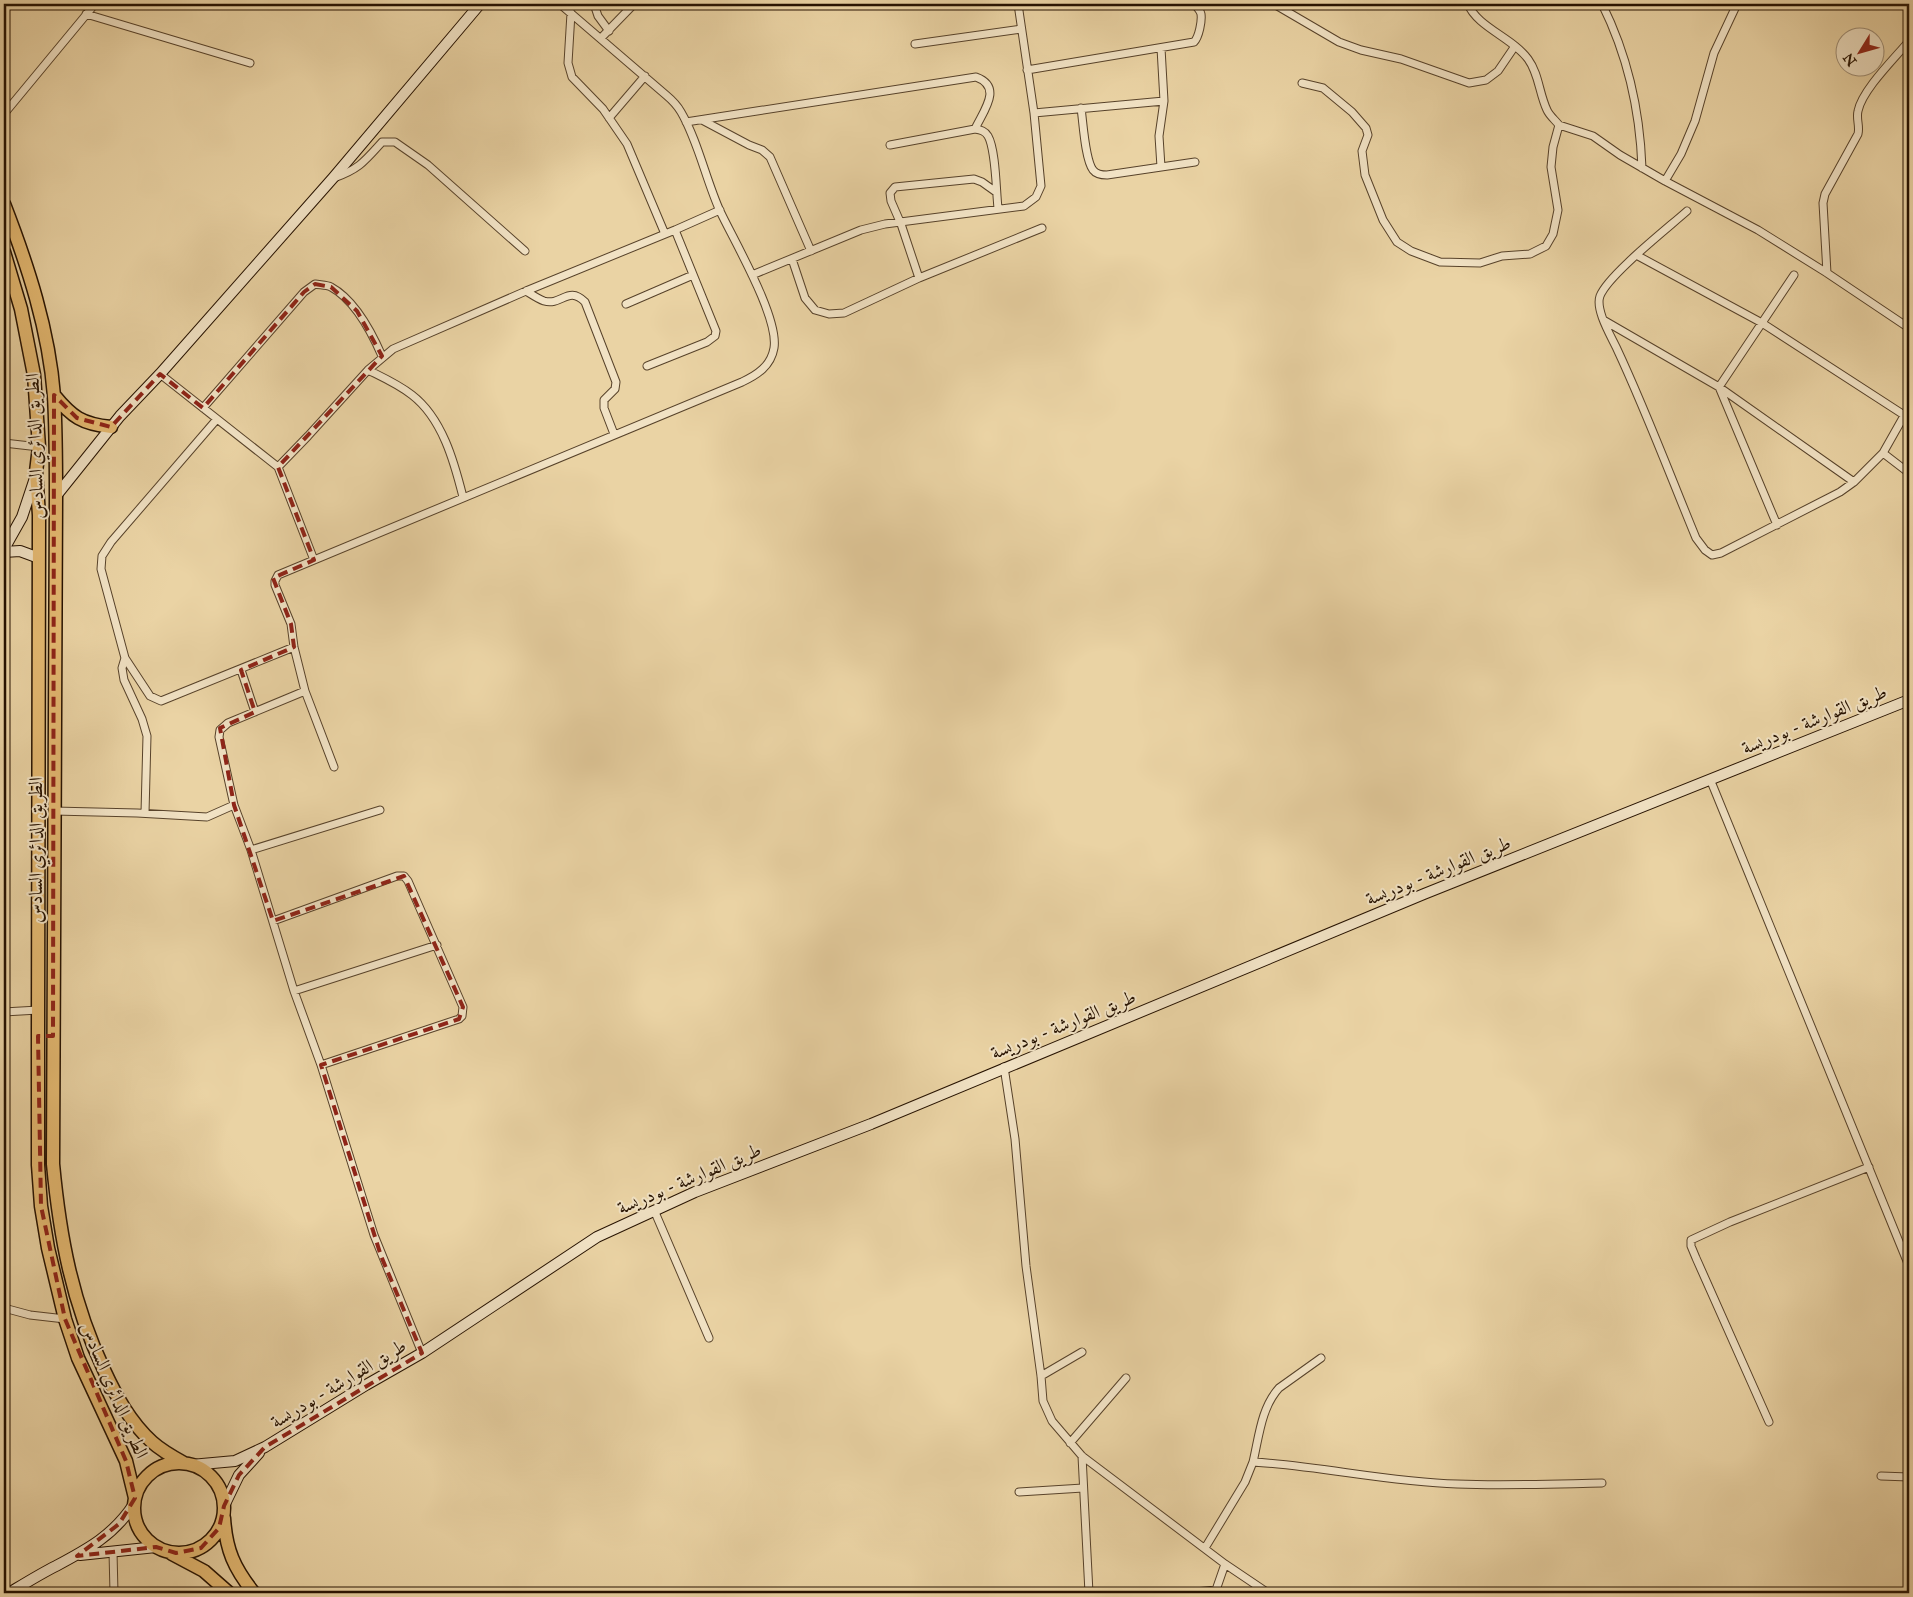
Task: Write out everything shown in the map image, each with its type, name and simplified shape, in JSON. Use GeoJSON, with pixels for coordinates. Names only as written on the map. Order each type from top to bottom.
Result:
{"type":"FeatureCollection","features":[{"type":"Feature","properties":{"kind":"highway","name":"الطريق الدائري السادس"},"geometry":{"type":"LineString","coordinates":[[4,204],[24,257],[41,316],[54,395],[56,496],[53,1164],[57,1205],[74,1294],[98,1357],[122,1406],[136,1426],[152,1442],[188,1464],[204,1471],[214,1480],[221,1493],[226,1541],[231,1558],[254,1593]]}},
{"type":"Feature","properties":{"kind":"highway","name":"الطريق الدائري السادس"},"geometry":{"type":"LineString","coordinates":[[4,252],[21,309],[30,350],[37,403],[39,447],[36,472],[39,514],[38,1165],[41,1206],[48,1248],[65,1319],[78,1358],[123,1454],[132,1481],[134,1517],[138,1529],[146,1539],[159,1549],[185,1560],[204,1571],[230,1593]]}},
{"type":"Feature","properties":{"kind":"highway"},"geometry":{"type":"LineString","coordinates":[[54,395],[67,411],[76,418],[88,424],[111,427]]}},
{"type":"Feature","properties":{"kind":"highway"},"geometry":{"type":"LineString","coordinates":[[38,1036],[53,1036]]}},
{"type":"Feature","properties":{"kind":"highway","name":"الطريق الدائري السادس"},"geometry":{"type":"LineString","coordinates":[[134,1501],[141,1483],[152,1472],[167,1464],[188,1464]]}},
{"type":"Feature","properties":{"kind":"highway"},"geometry":{"type":"LineString","coordinates":[[159,1549],[176,1553],[189,1552],[201,1548],[212,1539],[219,1528],[224,1511]]}},
{"type":"Feature","properties":{"kind":"main road"},"geometry":{"type":"LineString","coordinates":[[56,496],[111,427],[333,178],[478,7]]}},
{"type":"Feature","properties":{"kind":"main road"},"geometry":{"type":"LineString","coordinates":[[36,472],[22,517],[4,550],[20,551],[39,558]]}},
{"type":"Feature","properties":{"kind":"main road","name":"طريق القوارشة - بودريسة"},"geometry":{"type":"LineString","coordinates":[[265,1447],[422,1353],[597,1237],[654,1210],[695,1192],[871,1124],[1004,1067],[1328,934],[1909,700]]}},
{"type":"Feature","properties":{"kind":"main road"},"geometry":{"type":"LineString","coordinates":[[188,1464],[235,1460],[265,1447]]}},
{"type":"Feature","properties":{"kind":"main road"},"geometry":{"type":"LineString","coordinates":[[224,1511],[239,1475],[265,1447]]}},
{"type":"Feature","properties":{"kind":"main road"},"geometry":{"type":"LineString","coordinates":[[9,1593],[56,1565],[77,1556],[102,1539],[119,1524],[134,1501]]}},
{"type":"Feature","properties":{"kind":"main road"},"geometry":{"type":"LineString","coordinates":[[77,1556],[159,1549]]}},
{"type":"Feature","properties":{"kind":"street"},"geometry":{"type":"LineString","coordinates":[[4,114],[94,4]]}},
{"type":"Feature","properties":{"kind":"street"},"geometry":{"type":"LineString","coordinates":[[466,4],[478,7]]}},
{"type":"Feature","properties":{"kind":"street"},"geometry":{"type":"LineString","coordinates":[[334,767],[305,691],[294,647],[291,624],[275,581],[278,575],[742,382],[752,377],[771,358],[774,337],[771,323],[752,276],[720,210],[686,122],[675,103],[560,4]]}},
{"type":"Feature","properties":{"kind":"street"},"geometry":{"type":"LineString","coordinates":[[594,4],[598,16],[609,30]]}},
{"type":"Feature","properties":{"kind":"street"},"geometry":{"type":"LineString","coordinates":[[601,38],[634,4]]}},
{"type":"Feature","properties":{"kind":"street"},"geometry":{"type":"LineString","coordinates":[[752,276],[861,230],[886,224],[901,224],[998,208],[1024,206],[1031,201],[1039,191],[1040,186],[1034,113],[1018,4]]}},
{"type":"Feature","properties":{"kind":"street"},"geometry":{"type":"LineString","coordinates":[[1027,70],[1194,42],[1197,39],[1201,16],[1199,8],[1194,4]]}},
{"type":"Feature","properties":{"kind":"street"},"geometry":{"type":"LineString","coordinates":[[1274,4],[1339,42],[1361,50],[1401,59],[1469,83],[1486,80],[1498,71],[1515,46]]}},
{"type":"Feature","properties":{"kind":"street"},"geometry":{"type":"LineString","coordinates":[[1468,4],[1484,23],[1528,58],[1536,72],[1547,111],[1559,125],[1593,136],[1642,168],[1758,230],[1909,328]]}},
{"type":"Feature","properties":{"kind":"street"},"geometry":{"type":"LineString","coordinates":[[1602,4],[1617,36],[1637,111],[1641,137],[1642,168]]}},
{"type":"Feature","properties":{"kind":"street"},"geometry":{"type":"LineString","coordinates":[[1665,181],[1681,154],[1696,121],[1714,54],[1737,4]]}},
{"type":"Feature","properties":{"kind":"street"},"geometry":{"type":"LineString","coordinates":[[571,13],[568,63],[572,77],[609,118],[627,144],[665,234]]}},
{"type":"Feature","properties":{"kind":"street"},"geometry":{"type":"LineString","coordinates":[[86,14],[250,64]]}},
{"type":"Feature","properties":{"kind":"street"},"geometry":{"type":"LineString","coordinates":[[915,44],[1021,29]]}},
{"type":"Feature","properties":{"kind":"street"},"geometry":{"type":"LineString","coordinates":[[1827,273],[1823,203],[1826,194],[1858,134],[1860,128],[1858,112],[1860,105],[1876,80],[1909,41]]}},
{"type":"Feature","properties":{"kind":"street"},"geometry":{"type":"LineString","coordinates":[[1160,48],[1164,101],[1159,136],[1161,167]]}},
{"type":"Feature","properties":{"kind":"street"},"geometry":{"type":"LineString","coordinates":[[609,118],[645,76]]}},
{"type":"Feature","properties":{"kind":"street"},"geometry":{"type":"LineString","coordinates":[[686,122],[976,77],[985,81],[990,88],[991,96],[975,129]]}},
{"type":"Feature","properties":{"kind":"street"},"geometry":{"type":"LineString","coordinates":[[1302,83],[1323,88],[1352,112],[1366,128],[1368,135],[1362,151],[1365,175],[1383,220],[1397,242],[1410,251],[1440,262],[1480,263],[1502,256],[1530,254],[1546,246],[1553,234],[1558,210],[1552,167],[1553,148],[1559,125]]}},
{"type":"Feature","properties":{"kind":"street"},"geometry":{"type":"LineString","coordinates":[[1034,113],[1164,101]]}},
{"type":"Feature","properties":{"kind":"street"},"geometry":{"type":"LineString","coordinates":[[1082,108],[1089,160],[1093,170],[1100,175],[1107,176],[1195,162]]}},
{"type":"Feature","properties":{"kind":"street"},"geometry":{"type":"LineString","coordinates":[[702,120],[749,146],[762,150],[770,157],[810,251]]}},
{"type":"Feature","properties":{"kind":"street"},"geometry":{"type":"LineString","coordinates":[[890,146],[975,129],[982,130],[988,136],[992,149],[998,208]]}},
{"type":"Feature","properties":{"kind":"street"},"geometry":{"type":"LineString","coordinates":[[333,178],[353,171],[382,142],[395,142],[428,165],[525,251]]}},
{"type":"Feature","properties":{"kind":"street"},"geometry":{"type":"LineString","coordinates":[[918,278],[901,224],[891,201],[890,193],[895,187],[974,179],[996,192]]}},
{"type":"Feature","properties":{"kind":"street"},"geometry":{"type":"LineString","coordinates":[[278,467],[382,356],[416,338],[720,210]]}},
{"type":"Feature","properties":{"kind":"street"},"geometry":{"type":"LineString","coordinates":[[1687,212],[1607,286],[1600,296],[1599,309],[1626,368],[1696,538],[1705,550],[1712,555],[1721,553],[1820,504],[1854,482],[1883,453],[1909,407]]}},
{"type":"Feature","properties":{"kind":"street"},"geometry":{"type":"LineString","coordinates":[[792,259],[805,298],[815,310],[829,314],[844,313],[918,278],[1042,228]]}},
{"type":"Feature","properties":{"kind":"street"},"geometry":{"type":"LineString","coordinates":[[647,366],[708,342],[715,336],[716,331],[675,230]]}},
{"type":"Feature","properties":{"kind":"street"},"geometry":{"type":"LineString","coordinates":[[1638,256],[1762,323],[1904,416]]}},
{"type":"Feature","properties":{"kind":"street"},"geometry":{"type":"LineString","coordinates":[[626,304],[692,275]]}},
{"type":"Feature","properties":{"kind":"street"},"geometry":{"type":"LineString","coordinates":[[1720,387],[1794,275]]}},
{"type":"Feature","properties":{"kind":"street"},"geometry":{"type":"LineString","coordinates":[[203,408],[304,292],[316,284],[330,287],[358,311],[370,330],[382,356]]}},
{"type":"Feature","properties":{"kind":"street"},"geometry":{"type":"LineString","coordinates":[[526,291],[544,301],[555,302],[571,294],[579,296],[585,302],[616,382],[615,389],[604,400],[604,408],[614,434]]}},
{"type":"Feature","properties":{"kind":"street"},"geometry":{"type":"LineString","coordinates":[[1605,321],[1720,387],[1854,482]]}},
{"type":"Feature","properties":{"kind":"street"},"geometry":{"type":"LineString","coordinates":[[368,370],[412,394],[432,416],[451,457],[462,497]]}},
{"type":"Feature","properties":{"kind":"street"},"geometry":{"type":"LineString","coordinates":[[160,374],[278,467],[314,560]]}},
{"type":"Feature","properties":{"kind":"street"},"geometry":{"type":"LineString","coordinates":[[1720,387],[1777,525]]}},
{"type":"Feature","properties":{"kind":"street"},"geometry":{"type":"LineString","coordinates":[[217,418],[111,542],[102,556],[101,569],[125,658],[150,696],[161,702],[294,647]]}},
{"type":"Feature","properties":{"kind":"street"},"geometry":{"type":"LineString","coordinates":[[4,443],[39,447]]}},
{"type":"Feature","properties":{"kind":"street"},"geometry":{"type":"LineString","coordinates":[[1883,453],[1909,473]]}},
{"type":"Feature","properties":{"kind":"street"},"geometry":{"type":"LineString","coordinates":[[125,658],[122,673],[148,736],[145,813]]}},
{"type":"Feature","properties":{"kind":"street"},"geometry":{"type":"LineString","coordinates":[[241,670],[256,712]]}},
{"type":"Feature","properties":{"kind":"street"},"geometry":{"type":"LineString","coordinates":[[305,691],[228,723],[220,730],[221,745],[234,805],[251,850],[294,991],[321,1065],[381,1256],[422,1353]]}},
{"type":"Feature","properties":{"kind":"street"},"geometry":{"type":"LineString","coordinates":[[1710,779],[1909,1266]]}},
{"type":"Feature","properties":{"kind":"street"},"geometry":{"type":"LineString","coordinates":[[54,811],[145,813],[206,817],[234,805]]}},
{"type":"Feature","properties":{"kind":"street"},"geometry":{"type":"LineString","coordinates":[[251,850],[380,810]]}},
{"type":"Feature","properties":{"kind":"street"},"geometry":{"type":"LineString","coordinates":[[273,921],[397,876],[404,876],[437,945],[463,1007],[462,1016],[459,1019],[321,1065]]}},
{"type":"Feature","properties":{"kind":"street"},"geometry":{"type":"LineString","coordinates":[[294,991],[437,945]]}},
{"type":"Feature","properties":{"kind":"street"},"geometry":{"type":"LineString","coordinates":[[4,1012],[38,1010]]}},
{"type":"Feature","properties":{"kind":"street"},"geometry":{"type":"LineString","coordinates":[[1004,1067],[1016,1139],[1026,1266],[1043,1401],[1052,1421],[1082,1456],[1225,1564],[1268,1593]]}},
{"type":"Feature","properties":{"kind":"street"},"geometry":{"type":"LineString","coordinates":[[1769,1422],[1696,1258],[1691,1246],[1691,1240],[1730,1222],[1869,1167]]}},
{"type":"Feature","properties":{"kind":"street"},"geometry":{"type":"LineString","coordinates":[[654,1210],[709,1338]]}},
{"type":"Feature","properties":{"kind":"street"},"geometry":{"type":"LineString","coordinates":[[4,1308],[30,1315],[65,1319]]}},
{"type":"Feature","properties":{"kind":"street"},"geometry":{"type":"LineString","coordinates":[[1041,1376],[1082,1352]]}},
{"type":"Feature","properties":{"kind":"street"},"geometry":{"type":"LineString","coordinates":[[1205,1548],[1245,1482],[1253,1462],[1265,1410],[1273,1394],[1321,1358]]}},
{"type":"Feature","properties":{"kind":"street"},"geometry":{"type":"LineString","coordinates":[[1070,1443],[1126,1378]]}},
{"type":"Feature","properties":{"kind":"street"},"geometry":{"type":"LineString","coordinates":[[1082,1456],[1088,1593]]}},
{"type":"Feature","properties":{"kind":"street"},"geometry":{"type":"LineString","coordinates":[[1253,1462],[1456,1484],[1602,1483]]}},
{"type":"Feature","properties":{"kind":"street"},"geometry":{"type":"LineString","coordinates":[[1881,1476],[1909,1478]]}},
{"type":"Feature","properties":{"kind":"street"},"geometry":{"type":"LineString","coordinates":[[1019,1492],[1083,1488]]}},
{"type":"Feature","properties":{"kind":"street"},"geometry":{"type":"LineString","coordinates":[[113,1552],[114,1593]]}},
{"type":"Feature","properties":{"kind":"street"},"geometry":{"type":"LineString","coordinates":[[1184,1593],[1216,1590],[1225,1564]]}},
{"type":"Feature","properties":{"kind":"street"},"geometry":{"type":"LineString","coordinates":[[1908,1593],[1909,1578]]}},
{"type":"Feature","properties":{"kind":"highlighted area"},"geometry":{"type":"Polygon","coordinates":[[[315,284],[331,287],[357,311],[382,356],[278,467],[314,560],[273,578],[291,624],[294,647],[241,670],[255,712],[220,728],[234,805],[273,921],[404,876],[463,1007],[459,1019],[321,1065],[381,1256],[422,1353],[265,1447],[239,1475],[224,1506],[219,1528],[201,1548],[176,1553],[156,1547],[77,1556],[119,1524],[135,1498],[126,1461],[65,1319],[41,1206],[38,1036],[53,1036],[54,395],[77,418],[111,427],[160,374],[203,408],[304,292],[315,284]]]}}]}
